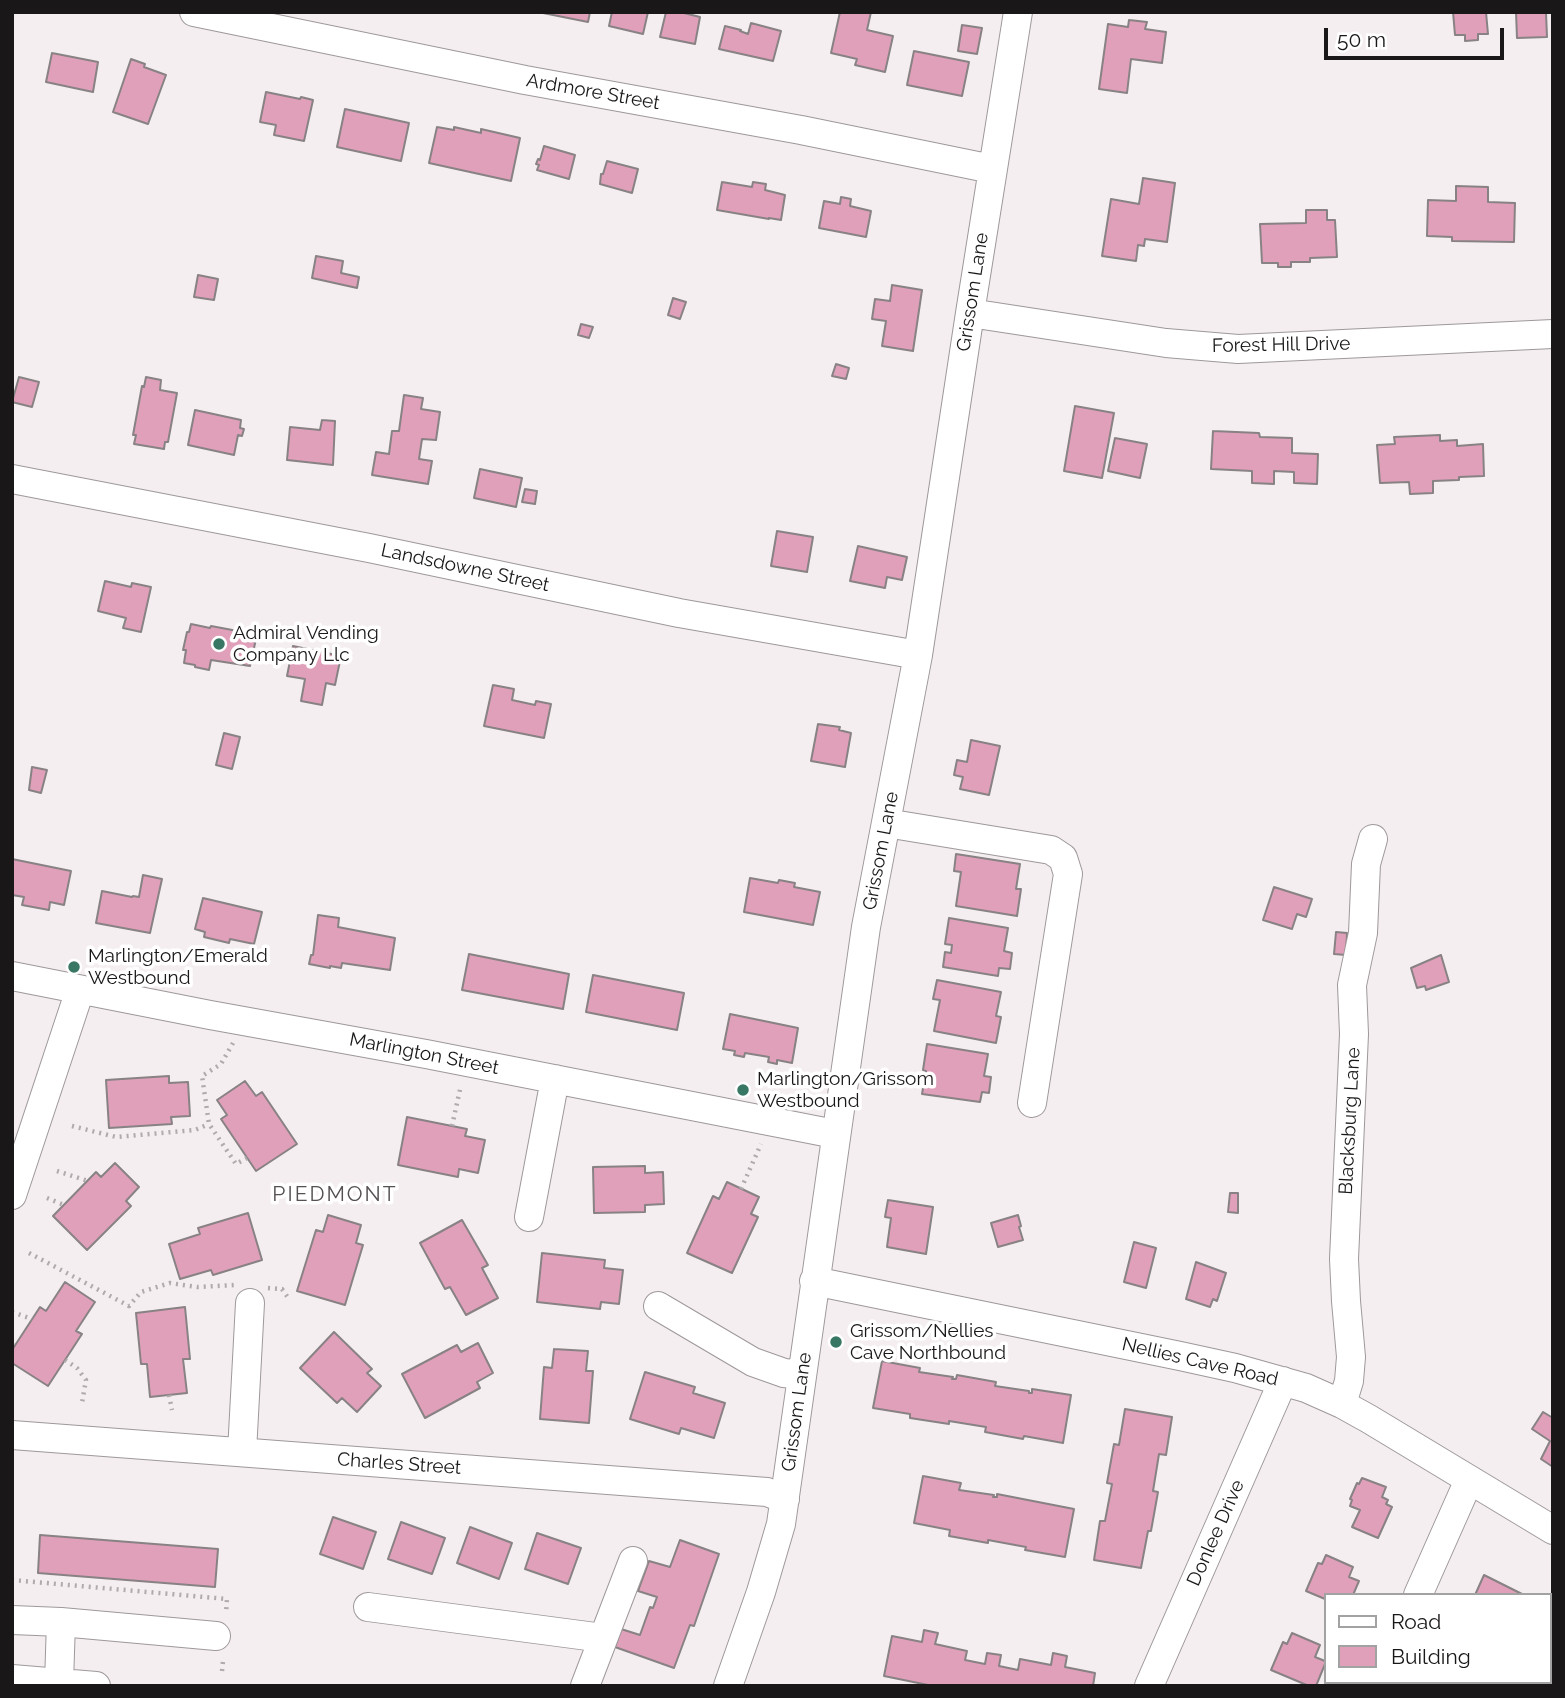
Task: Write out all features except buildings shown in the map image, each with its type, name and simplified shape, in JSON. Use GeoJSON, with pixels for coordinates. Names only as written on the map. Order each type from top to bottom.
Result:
{"type":"FeatureCollection","features":[{"type":"Feature","properties":{"kind":"street","name":"Ardmore Street"},"geometry":{"type":"LineString","coordinates":[[194,12],[525,80],[801,130],[992,169]]}},
{"type":"Feature","properties":{"kind":"street","name":"Grissom Lane"},"geometry":{"type":"LineString","coordinates":[[728,1686],[773,1555],[785,1499],[866,927],[918,655],[1018,12]]}},
{"type":"Feature","properties":{"kind":"street","name":"Forest Hill Drive"},"geometry":{"type":"LineString","coordinates":[[970,313],[1166,343],[1238,349],[1553,334]]}},
{"type":"Feature","properties":{"kind":"street","name":"Landsdowne Street"},"geometry":{"type":"LineString","coordinates":[[12,479],[369,548],[679,613],[918,655]]}},
{"type":"Feature","properties":{"kind":"street"},"geometry":{"type":"LineString","coordinates":[[886,823],[1051,850],[1063,858],[1068,874],[1032,1103]]}},
{"type":"Feature","properties":{"kind":"street","name":"Blacksburg Lane"},"geometry":{"type":"LineString","coordinates":[[1342,1405],[1352,1357],[1344,1259],[1354,1034],[1352,985],[1363,933],[1367,864],[1373,839]]}},
{"type":"Feature","properties":{"kind":"street","name":"Marlington Street"},"geometry":{"type":"LineString","coordinates":[[12,976],[835,1134]]}},
{"type":"Feature","properties":{"kind":"street"},"geometry":{"type":"LineString","coordinates":[[12,1195],[80,990]]}},
{"type":"Feature","properties":{"kind":"street"},"geometry":{"type":"LineString","coordinates":[[529,1217],[555,1079]]}},
{"type":"Feature","properties":{"kind":"street","name":"Nellies Cave Road"},"geometry":{"type":"LineString","coordinates":[[814,1281],[1180,1356],[1306,1388],[1342,1405],[1553,1530]]}},
{"type":"Feature","properties":{"kind":"street"},"geometry":{"type":"LineString","coordinates":[[243,1452],[253,1292]]}},
{"type":"Feature","properties":{"kind":"street"},"geometry":{"type":"LineString","coordinates":[[658,1306],[753,1363],[784,1373],[802,1375]]}},
{"type":"Feature","properties":{"kind":"street","name":"Donlee Drive"},"geometry":{"type":"LineString","coordinates":[[1149,1686],[1283,1381]]}},
{"type":"Feature","properties":{"kind":"street","name":"Charles Street"},"geometry":{"type":"LineString","coordinates":[[12,1435],[767,1492],[785,1499]]}},
{"type":"Feature","properties":{"kind":"street"},"geometry":{"type":"LineString","coordinates":[[1419,1593],[1469,1480]]}},
{"type":"Feature","properties":{"kind":"street"},"geometry":{"type":"LineString","coordinates":[[585,1686],[633,1561]]}},
{"type":"Feature","properties":{"kind":"street"},"geometry":{"type":"LineString","coordinates":[[368,1607],[603,1637]]}},
{"type":"Feature","properties":{"kind":"street"},"geometry":{"type":"LineString","coordinates":[[12,1620],[61,1622],[221,1639]]}},
{"type":"Feature","properties":{"kind":"street"},"geometry":{"type":"LineString","coordinates":[[59,1683],[61,1622]]}},
{"type":"Feature","properties":{"kind":"street"},"geometry":{"type":"LineString","coordinates":[[12,1679],[96,1686]]}},
{"type":"Feature","properties":{"kind":"path"},"geometry":{"type":"LineString","coordinates":[[235,1039],[221,1063],[202,1076],[209,1124],[236,1164],[247,1158]]}},
{"type":"Feature","properties":{"kind":"path"},"geometry":{"type":"LineString","coordinates":[[452,1126],[461,1084]]}},
{"type":"Feature","properties":{"kind":"path"},"geometry":{"type":"LineString","coordinates":[[72,1126],[116,1137],[195,1130],[209,1124]]}},
{"type":"Feature","properties":{"kind":"path"},"geometry":{"type":"LineString","coordinates":[[741,1189],[761,1143]]}},
{"type":"Feature","properties":{"kind":"path"},"geometry":{"type":"LineString","coordinates":[[57,1171],[88,1181]]}},
{"type":"Feature","properties":{"kind":"path"},"geometry":{"type":"LineString","coordinates":[[47,1198],[64,1205]]}},
{"type":"Feature","properties":{"kind":"path"},"geometry":{"type":"LineString","coordinates":[[29,1253],[129,1306],[141,1292],[170,1283],[197,1287],[227,1284],[253,1292],[282,1289],[289,1299]]}},
{"type":"Feature","properties":{"kind":"path"},"geometry":{"type":"LineString","coordinates":[[12,1312],[32,1320]]}},
{"type":"Feature","properties":{"kind":"path"},"geometry":{"type":"LineString","coordinates":[[65,1360],[77,1368],[86,1380],[82,1403]]}},
{"type":"Feature","properties":{"kind":"path"},"geometry":{"type":"LineString","coordinates":[[169,1395],[172,1410]]}},
{"type":"Feature","properties":{"kind":"path"},"geometry":{"type":"LineString","coordinates":[[12,1580],[227,1599],[221,1639],[222,1671]]}},
{"type":"Feature","properties":{"kind":"place","name":"Admiral Vending Company Llc"},"geometry":{"type":"Point","coordinates":[219,644]}},
{"type":"Feature","properties":{"kind":"place","name":"Marlington/Emerald Westbound"},"geometry":{"type":"Point","coordinates":[74,967]}},
{"type":"Feature","properties":{"kind":"place","name":"Marlington/Grissom Westbound"},"geometry":{"type":"Point","coordinates":[743,1090]}},
{"type":"Feature","properties":{"kind":"place","name":"Grissom/Nellies Cave Northbound"},"geometry":{"type":"Point","coordinates":[836,1342]}},
{"type":"Feature","properties":{"kind":"district","name":"PIEDMONT"},"geometry":{"type":"Point","coordinates":[335,1195]}}]}
